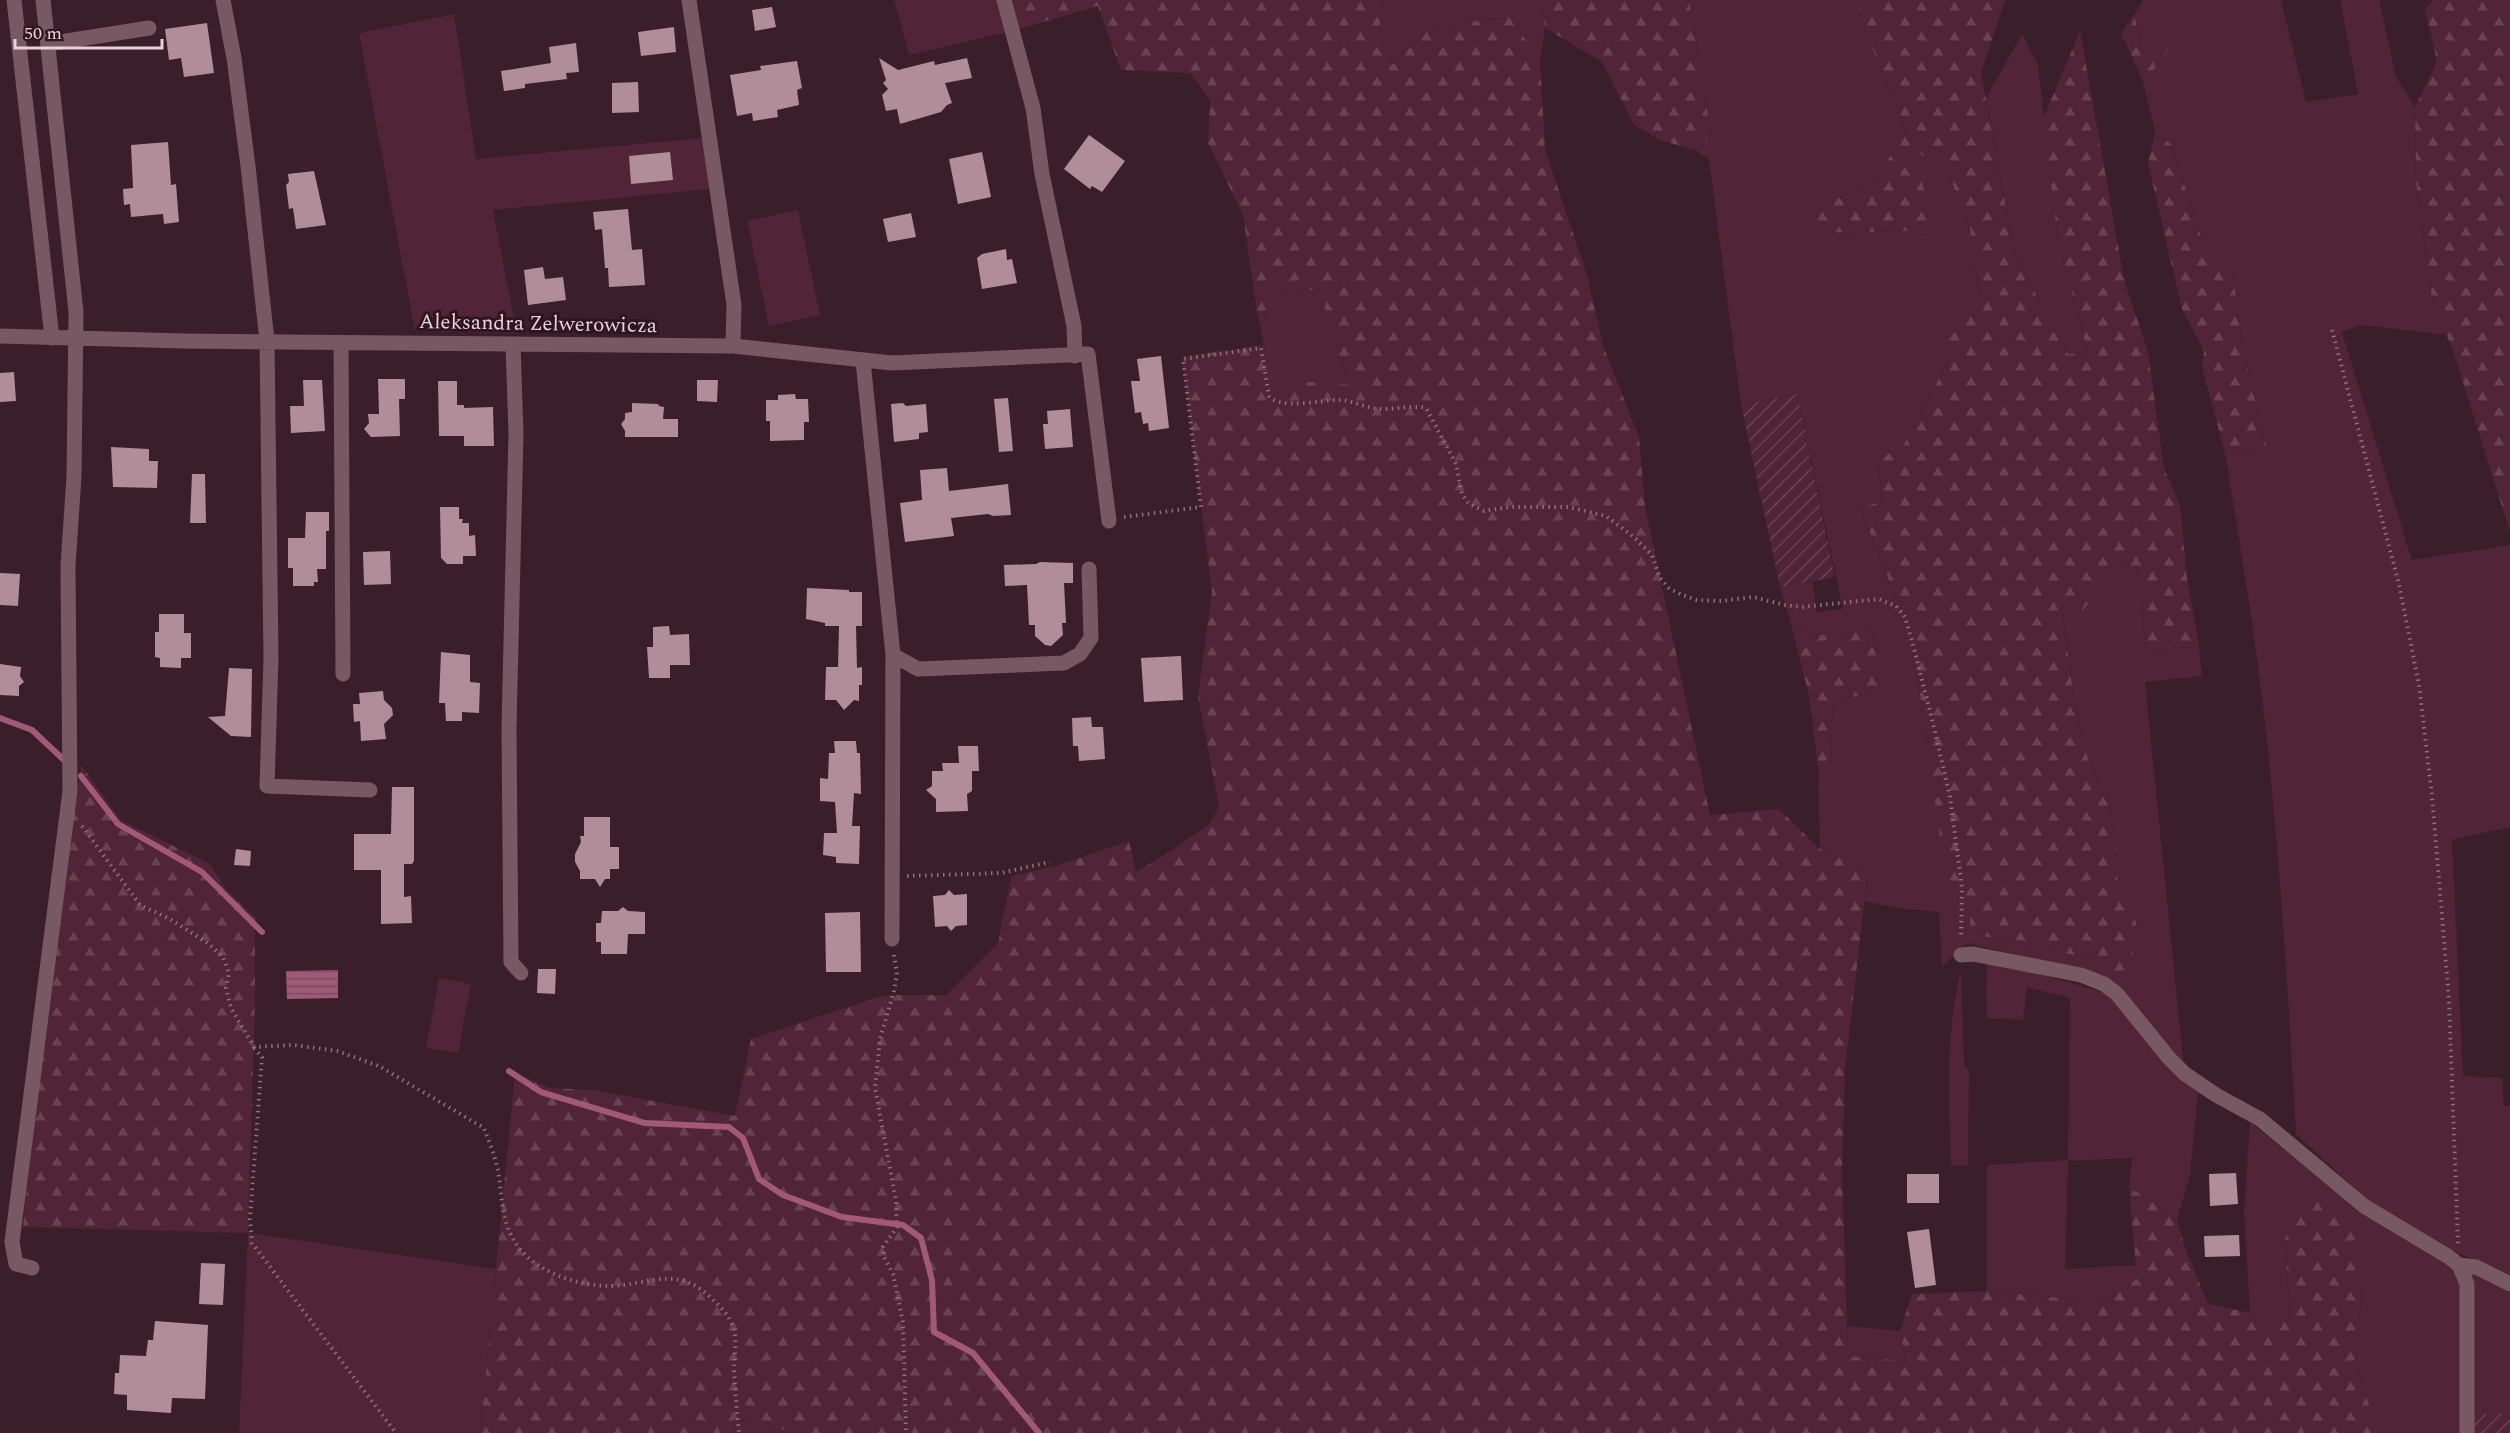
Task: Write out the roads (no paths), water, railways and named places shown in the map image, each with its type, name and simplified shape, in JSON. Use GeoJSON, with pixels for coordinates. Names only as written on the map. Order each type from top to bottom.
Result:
{"type":"FeatureCollection","features":[{"type":"Feature","properties":{"kind":"street"},"geometry":{"type":"LineString","coordinates":[[14,0],[52,338]]}},
{"type":"Feature","properties":{"kind":"street"},"geometry":{"type":"LineString","coordinates":[[32,1268],[16,1264],[12,1242],[70,790],[68,566],[74,476],[77,340],[75,300],[43,0]]}},
{"type":"Feature","properties":{"kind":"street"},"geometry":{"type":"LineString","coordinates":[[224,0],[245,144],[267,341],[270,658],[267,786],[370,790]]}},
{"type":"Feature","properties":{"kind":"street"},"geometry":{"type":"LineString","coordinates":[[688,0],[734,304],[733,346]]}},
{"type":"Feature","properties":{"kind":"street"},"geometry":{"type":"LineString","coordinates":[[1004,0],[1033,108],[1042,174],[1074,326],[1075,356],[1088,354],[1109,521]]}},
{"type":"Feature","properties":{"kind":"street"},"geometry":{"type":"LineString","coordinates":[[48,44],[149,28]]}},
{"type":"Feature","properties":{"kind":"street","name":"Aleksandra Zelwerowicza"},"geometry":{"type":"LineString","coordinates":[[0,336],[77,340],[733,346],[863,361],[914,362],[1075,356]]}},
{"type":"Feature","properties":{"kind":"street"},"geometry":{"type":"LineString","coordinates":[[340,342],[343,674]]}},
{"type":"Feature","properties":{"kind":"street"},"geometry":{"type":"LineString","coordinates":[[513,344],[516,434],[509,727],[511,962],[521,973]]}},
{"type":"Feature","properties":{"kind":"street"},"geometry":{"type":"LineString","coordinates":[[863,361],[893,655],[892,939]]}},
{"type":"Feature","properties":{"kind":"street"},"geometry":{"type":"LineString","coordinates":[[893,655],[918,669],[1064,663],[1080,654],[1091,638],[1089,569]]}},
{"type":"Feature","properties":{"kind":"street"},"geometry":{"type":"LineString","coordinates":[[1961,955],[1973,954],[2081,975],[2104,984],[2117,994],[2169,1058],[2185,1074],[2216,1095],[2260,1119],[2364,1206],[2459,1265],[2476,1267],[2510,1284]]}},
{"type":"Feature","properties":{"kind":"street"},"geometry":{"type":"LineString","coordinates":[[2459,1265],[2467,1284],[2467,1433]]}},
{"type":"Feature","properties":{"kind":"waterway"},"geometry":{"type":"LineString","coordinates":[[0,718],[32,730],[64,760]]}},
{"type":"Feature","properties":{"kind":"waterway"},"geometry":{"type":"LineString","coordinates":[[81,776],[118,824],[202,872],[262,932]]}},
{"type":"Feature","properties":{"kind":"waterway"},"geometry":{"type":"LineString","coordinates":[[509,1071],[541,1092],[645,1123],[729,1127],[743,1138],[759,1179],[783,1195],[842,1217],[903,1225],[921,1238],[932,1280],[934,1332],[973,1353],[1039,1433]]}}]}
